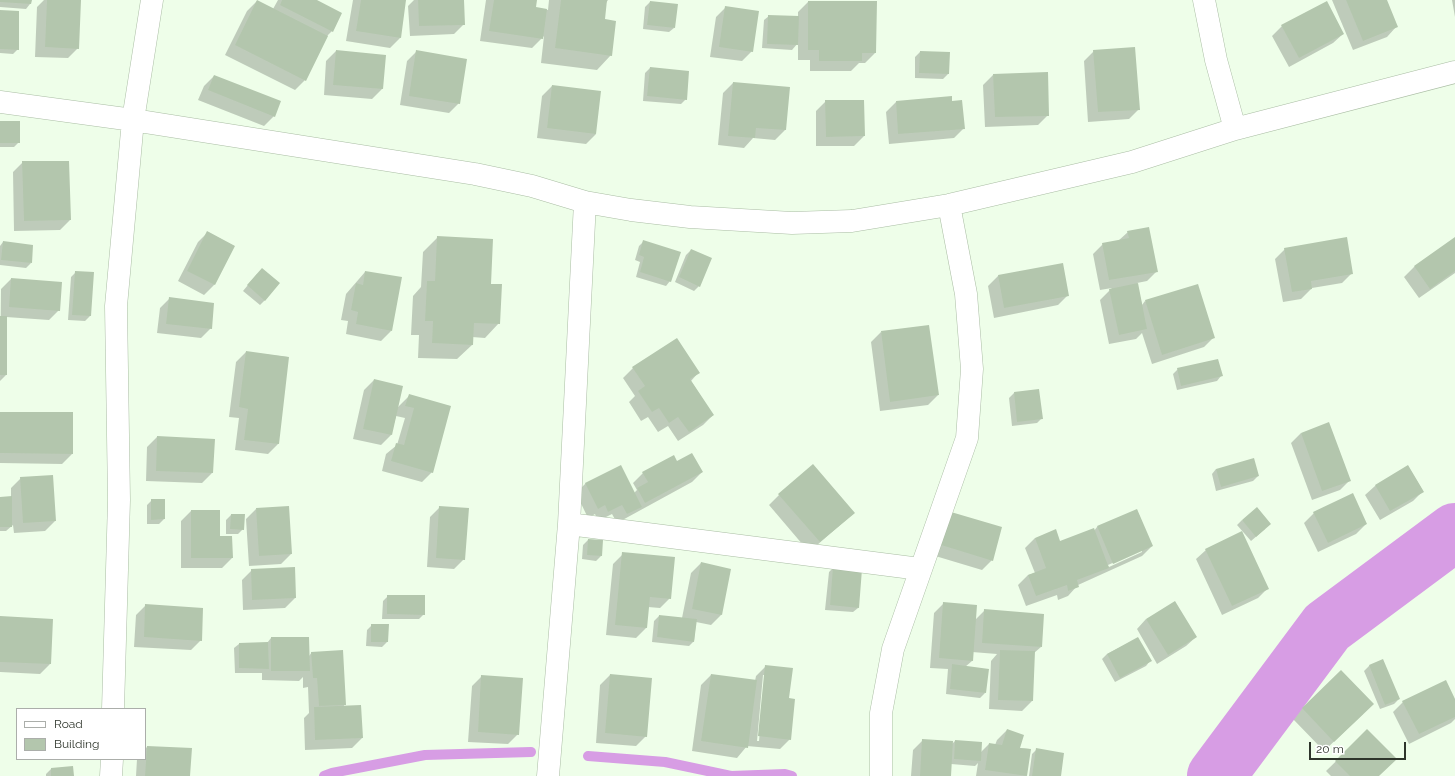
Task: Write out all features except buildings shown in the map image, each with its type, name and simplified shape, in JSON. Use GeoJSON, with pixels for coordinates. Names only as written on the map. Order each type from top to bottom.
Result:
{"type":"FeatureCollection","features":[{"type":"Feature","properties":{"kind":"street"},"geometry":{"type":"LineString","coordinates":[[113,708],[120,500],[116,306],[133,120],[152,0]]}},
{"type":"Feature","properties":{"kind":"street"},"geometry":{"type":"LineString","coordinates":[[1204,0],[1216,60],[1235,129]]}},
{"type":"Feature","properties":{"kind":"street"},"geometry":{"type":"LineString","coordinates":[[0,102],[133,120],[475,174],[532,186],[585,202],[631,210],[690,217],[792,222],[852,221],[949,205],[1132,162],[1235,129],[1455,72]]}},
{"type":"Feature","properties":{"kind":"street"},"geometry":{"type":"LineString","coordinates":[[548,776],[569,524],[585,202]]}},
{"type":"Feature","properties":{"kind":"street"},"geometry":{"type":"LineString","coordinates":[[882,776],[881,713],[893,649],[967,438],[972,369],[966,294],[949,205]]}},
{"type":"Feature","properties":{"kind":"street"},"geometry":{"type":"LineString","coordinates":[[569,524],[920,569]]}},
{"type":"Feature","properties":{"kind":"street"},"geometry":{"type":"LineString","coordinates":[[111,776],[112,760]]}},
{"type":"Feature","properties":{"kind":"waterway"},"geometry":{"type":"LineString","coordinates":[[1216,776],[1327,627],[1455,532]]}},
{"type":"Feature","properties":{"kind":"waterway"},"geometry":{"type":"LineString","coordinates":[[324,776],[332,773],[425,755],[531,752]]}},
{"type":"Feature","properties":{"kind":"waterway"},"geometry":{"type":"LineString","coordinates":[[588,756],[665,762],[731,776],[785,774],[792,776]]}}]}
